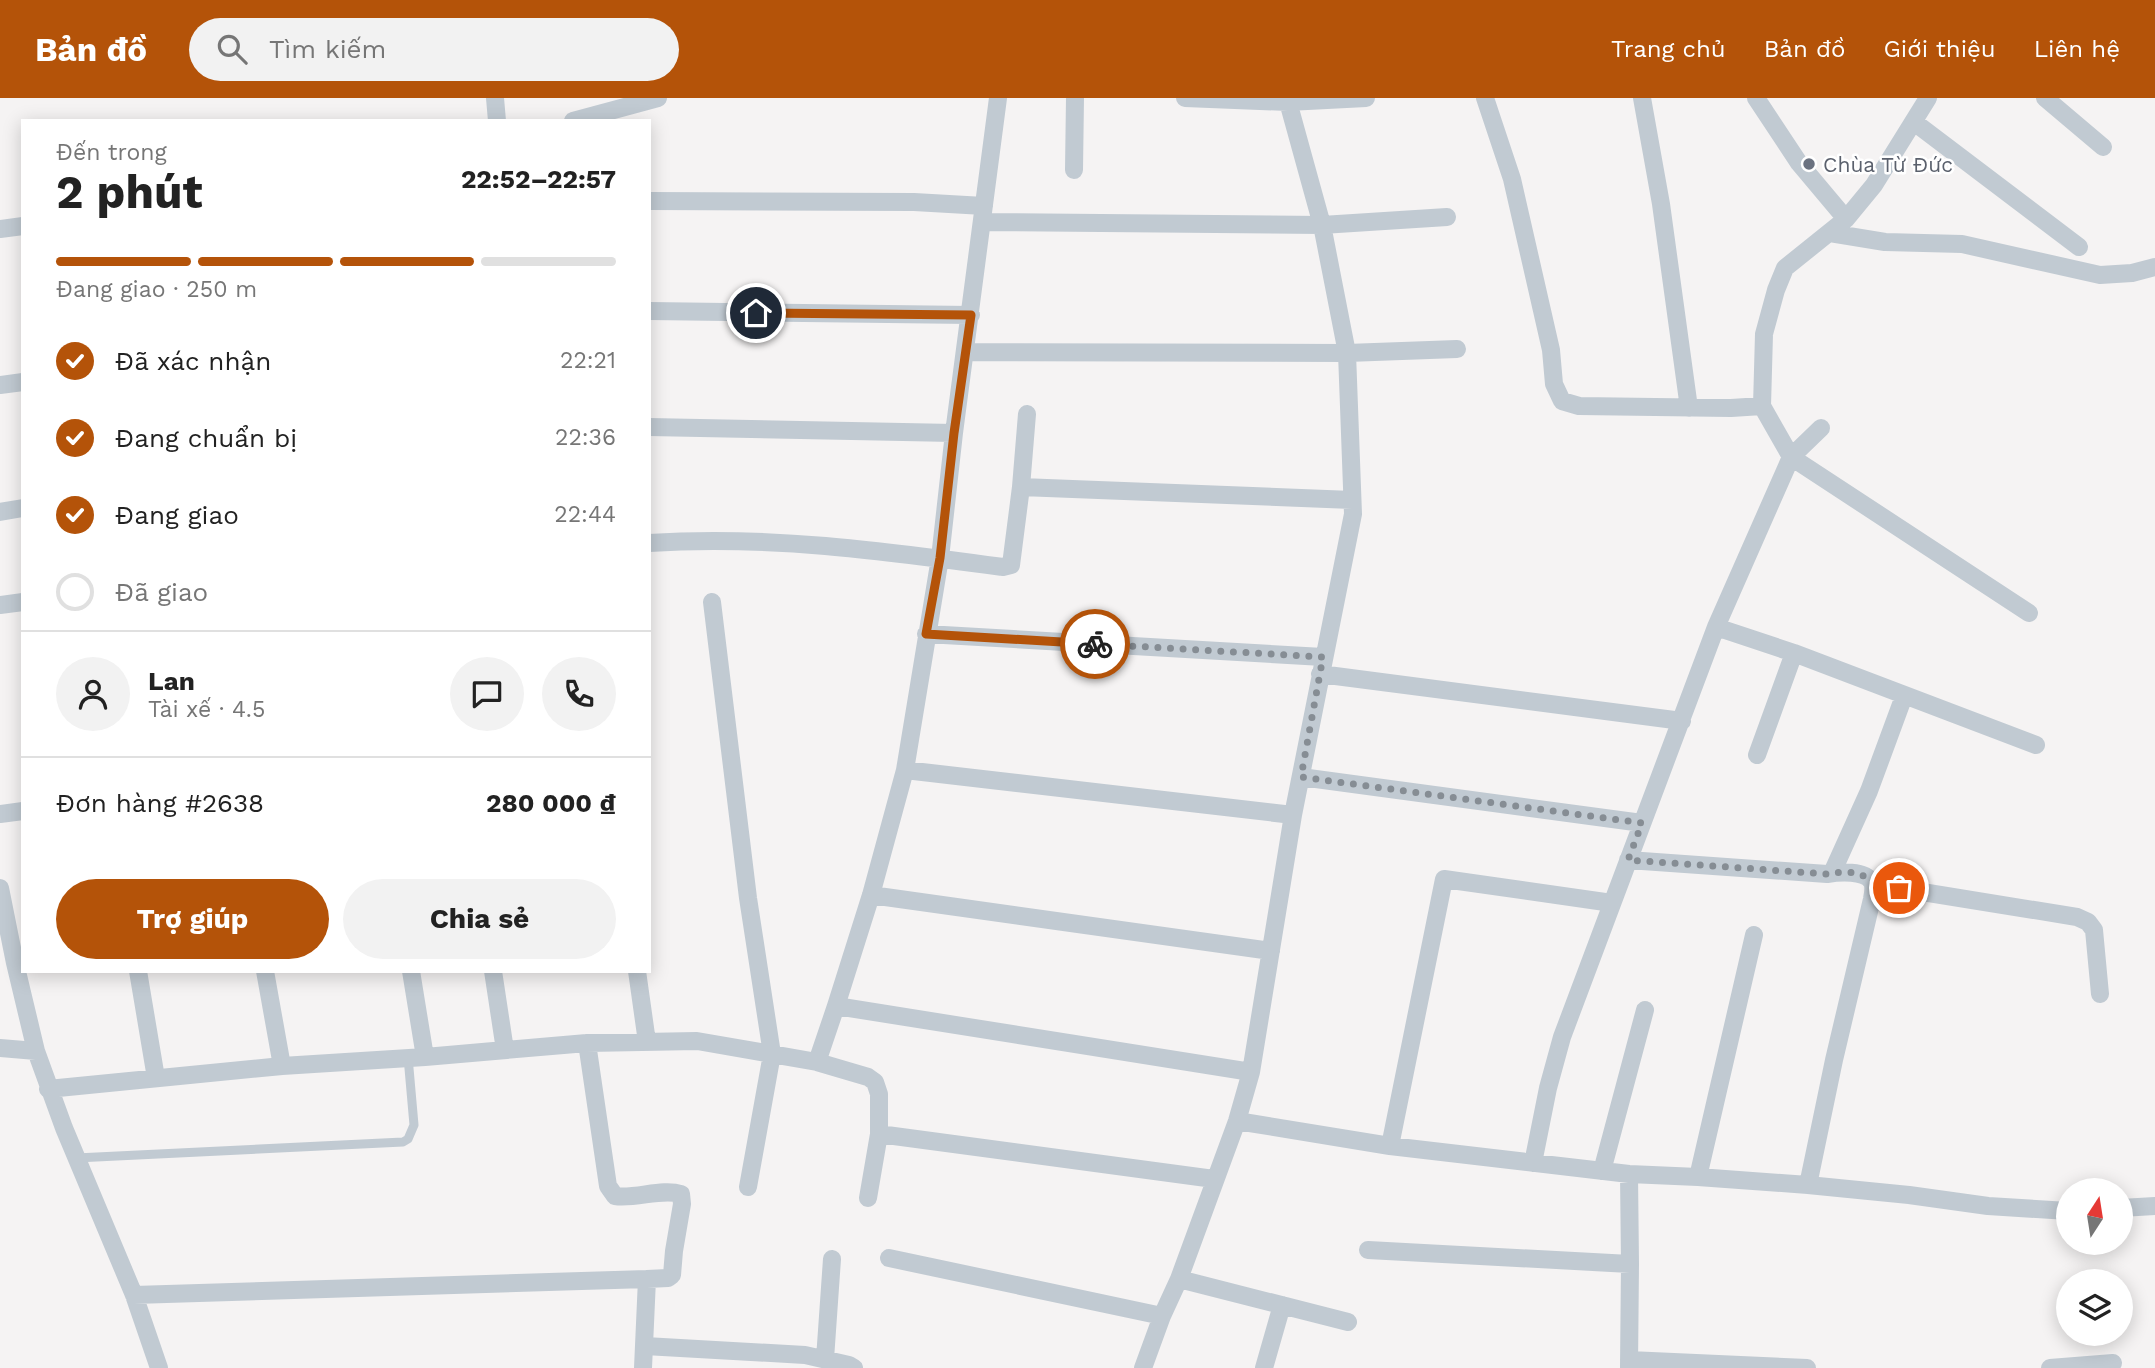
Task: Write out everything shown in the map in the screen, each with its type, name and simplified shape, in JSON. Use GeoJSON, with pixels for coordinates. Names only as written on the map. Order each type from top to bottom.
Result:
{"type":"FeatureCollection","features":[{"type":"Feature","properties":{"kind":"street"},"geometry":{"type":"LineString","coordinates":[[495,98],[497,119]]}},
{"type":"Feature","properties":{"kind":"street"},"geometry":{"type":"LineString","coordinates":[[580,119],[658,98]]}},
{"type":"Feature","properties":{"kind":"street"},"geometry":{"type":"LineString","coordinates":[[817,1062],[871,895],[905,770],[940,558],[998,98]]}},
{"type":"Feature","properties":{"kind":"street"},"geometry":{"type":"LineString","coordinates":[[1074,170],[1075,98]]}},
{"type":"Feature","properties":{"kind":"street"},"geometry":{"type":"LineString","coordinates":[[1185,98],[1366,98]]}},
{"type":"Feature","properties":{"kind":"street"},"geometry":{"type":"LineString","coordinates":[[1485,98],[1512,179],[1548,336],[1554,384],[1562,401],[1579,406],[1762,406]]}},
{"type":"Feature","properties":{"kind":"street"},"geometry":{"type":"LineString","coordinates":[[1642,98],[1661,204],[1689,408]]}},
{"type":"Feature","properties":{"kind":"street"},"geometry":{"type":"LineString","coordinates":[[1756,98],[1799,163],[1846,219]]}},
{"type":"Feature","properties":{"kind":"street"},"geometry":{"type":"LineString","coordinates":[[1928,98],[1874,185],[1846,219],[1785,268],[1764,334],[1762,406],[1791,457],[2029,613]]}},
{"type":"Feature","properties":{"kind":"street"},"geometry":{"type":"LineString","coordinates":[[2045,98],[2103,146]]}},
{"type":"Feature","properties":{"kind":"street"},"geometry":{"type":"LineString","coordinates":[[1143,1368],[1237,1121],[1251,1072],[1293,815],[1353,514],[1347,353],[1322,225],[1288,100]]}},
{"type":"Feature","properties":{"kind":"street"},"geometry":{"type":"LineString","coordinates":[[1913,122],[2078,247]]}},
{"type":"Feature","properties":{"kind":"street"},"geometry":{"type":"LineString","coordinates":[[651,201],[914,202],[983,214],[1322,225],[1447,217]]}},
{"type":"Feature","properties":{"kind":"street"},"geometry":{"type":"LineString","coordinates":[[0,229],[21,226]]}},
{"type":"Feature","properties":{"kind":"street"},"geometry":{"type":"LineString","coordinates":[[1830,233],[1885,242],[1962,244],[2100,275],[2132,273],[2155,267]]}},
{"type":"Feature","properties":{"kind":"street"},"geometry":{"type":"LineString","coordinates":[[651,312],[971,315]]}},
{"type":"Feature","properties":{"kind":"street"},"geometry":{"type":"LineString","coordinates":[[965,352],[1347,353],[1457,349]]}},
{"type":"Feature","properties":{"kind":"street"},"geometry":{"type":"LineString","coordinates":[[0,385],[21,382]]}},
{"type":"Feature","properties":{"kind":"street"},"geometry":{"type":"LineString","coordinates":[[651,543],[767,541],[834,546],[1003,567],[1011,565],[1027,414]]}},
{"type":"Feature","properties":{"kind":"street"},"geometry":{"type":"LineString","coordinates":[[651,427],[954,433]]}},
{"type":"Feature","properties":{"kind":"street"},"geometry":{"type":"LineString","coordinates":[[1534,1163],[1548,1088],[1562,1037],[1716,627],[1791,457],[1821,428]]}},
{"type":"Feature","properties":{"kind":"street"},"geometry":{"type":"LineString","coordinates":[[1021,487],[1352,500]]}},
{"type":"Feature","properties":{"kind":"street"},"geometry":{"type":"LineString","coordinates":[[0,512],[21,509]]}},
{"type":"Feature","properties":{"kind":"street"},"geometry":{"type":"LineString","coordinates":[[0,605],[21,602]]}},
{"type":"Feature","properties":{"kind":"street"},"geometry":{"type":"LineString","coordinates":[[712,602],[748,898],[772,1054],[748,1188]]}},
{"type":"Feature","properties":{"kind":"street"},"geometry":{"type":"LineString","coordinates":[[1716,627],[1794,653],[2036,745]]}},
{"type":"Feature","properties":{"kind":"street"},"geometry":{"type":"LineString","coordinates":[[926,634],[1322,666],[1682,721]]}},
{"type":"Feature","properties":{"kind":"street"},"geometry":{"type":"LineString","coordinates":[[1757,755],[1794,653]]}},
{"type":"Feature","properties":{"kind":"street"},"geometry":{"type":"LineString","coordinates":[[1832,873],[1869,791],[1904,696]]}},
{"type":"Feature","properties":{"kind":"street"},"geometry":{"type":"LineString","coordinates":[[905,770],[1293,815]]}},
{"type":"Feature","properties":{"kind":"street"},"geometry":{"type":"LineString","coordinates":[[1301,777],[1642,823]]}},
{"type":"Feature","properties":{"kind":"street"},"geometry":{"type":"LineString","coordinates":[[0,814],[21,811]]}},
{"type":"Feature","properties":{"kind":"street"},"geometry":{"type":"LineString","coordinates":[[1628,860],[1860,874],[1870,879],[1873,884],[1872,899],[1808,1185]]}},
{"type":"Feature","properties":{"kind":"street"},"geometry":{"type":"LineString","coordinates":[[1390,1146],[1444,879],[1612,903]]}},
{"type":"Feature","properties":{"kind":"street"},"geometry":{"type":"LineString","coordinates":[[1873,884],[2077,916],[2088,922],[2094,930],[2100,994]]}},
{"type":"Feature","properties":{"kind":"street"},"geometry":{"type":"LineString","coordinates":[[0,888],[36,1051],[48,1089],[134,1295],[159,1368]]}},
{"type":"Feature","properties":{"kind":"street"},"geometry":{"type":"LineString","coordinates":[[871,895],[1271,951]]}},
{"type":"Feature","properties":{"kind":"street"},"geometry":{"type":"LineString","coordinates":[[1698,1177],[1754,935]]}},
{"type":"Feature","properties":{"kind":"street"},"geometry":{"type":"LineString","coordinates":[[138,973],[156,1078]]}},
{"type":"Feature","properties":{"kind":"street"},"geometry":{"type":"LineString","coordinates":[[265,973],[282,1066]]}},
{"type":"Feature","properties":{"kind":"street"},"geometry":{"type":"LineString","coordinates":[[411,973],[417,1057]]}},
{"type":"Feature","properties":{"kind":"street"},"geometry":{"type":"LineString","coordinates":[[493,973],[505,1050]]}},
{"type":"Feature","properties":{"kind":"street"},"geometry":{"type":"LineString","coordinates":[[637,973],[647,1042]]}},
{"type":"Feature","properties":{"kind":"street"},"geometry":{"type":"LineString","coordinates":[[836,1006],[1251,1072]]}},
{"type":"Feature","properties":{"kind":"street"},"geometry":{"type":"LineString","coordinates":[[1602,1171],[1645,1010]]}},
{"type":"Feature","properties":{"kind":"street"},"geometry":{"type":"LineString","coordinates":[[48,1089],[282,1066],[587,1043],[697,1041],[817,1062],[868,1077],[875,1082],[879,1134],[868,1198]]}},
{"type":"Feature","properties":{"kind":"street"},"geometry":{"type":"LineString","coordinates":[[134,1295],[668,1278],[672,1275],[681,1194],[673,1191],[629,1198],[615,1196],[608,1186],[587,1043]]}},
{"type":"Feature","properties":{"kind":"street"},"geometry":{"type":"LineString","coordinates":[[0,1048],[36,1051]]}},
{"type":"Feature","properties":{"kind":"street"},"geometry":{"type":"LineString","coordinates":[[1237,1121],[1390,1146],[1629,1174],[1808,1185],[1988,1206],[2056,1210]]}},
{"type":"Feature","properties":{"kind":"street"},"geometry":{"type":"LineString","coordinates":[[879,1134],[1214,1179]]}},
{"type":"Feature","properties":{"kind":"street"},"geometry":{"type":"LineString","coordinates":[[1629,1174],[1629,1364],[1807,1368]]}},
{"type":"Feature","properties":{"kind":"street"},"geometry":{"type":"LineString","coordinates":[[2133,1207],[2155,1206]]}},
{"type":"Feature","properties":{"kind":"street"},"geometry":{"type":"LineString","coordinates":[[1368,1250],[1630,1264]]}},
{"type":"Feature","properties":{"kind":"street"},"geometry":{"type":"LineString","coordinates":[[889,1258],[1162,1316]]}},
{"type":"Feature","properties":{"kind":"street"},"geometry":{"type":"LineString","coordinates":[[825,1359],[832,1259]]}},
{"type":"Feature","properties":{"kind":"street"},"geometry":{"type":"LineString","coordinates":[[643,1368],[647,1279]]}},
{"type":"Feature","properties":{"kind":"street"},"geometry":{"type":"LineString","coordinates":[[1179,1279],[1348,1322]]}},
{"type":"Feature","properties":{"kind":"street"},"geometry":{"type":"LineString","coordinates":[[1264,1368],[1282,1305]]}},
{"type":"Feature","properties":{"kind":"street"},"geometry":{"type":"LineString","coordinates":[[645,1346],[804,1362],[825,1359],[854,1368]]}},
{"type":"Feature","properties":{"kind":"street"},"geometry":{"type":"LineString","coordinates":[[2050,1368],[2113,1363]]}},
{"type":"Feature","properties":{"kind":"lane"},"geometry":{"type":"LineString","coordinates":[[76,1158],[403,1142],[408,1139],[414,1125],[417,1057]]}},
{"type":"Feature","properties":{"kind":"way so far"},"geometry":{"type":"LineString","coordinates":[[1095,644],[1323,657],[1301,777],[1642,823],[1628,860],[1860,874],[1870,879],[1873,884],[1899,888]]}},
{"type":"Feature","properties":{"kind":"place","name":"Chùa Từ Đức"},"geometry":{"type":"Point","coordinates":[1809,164]}},
{"type":"Feature","properties":{"kind":"route"},"geometry":{"type":"LineString","coordinates":[[756,313],[971,315],[940,558],[926,634],[1095,644]]}}]}
